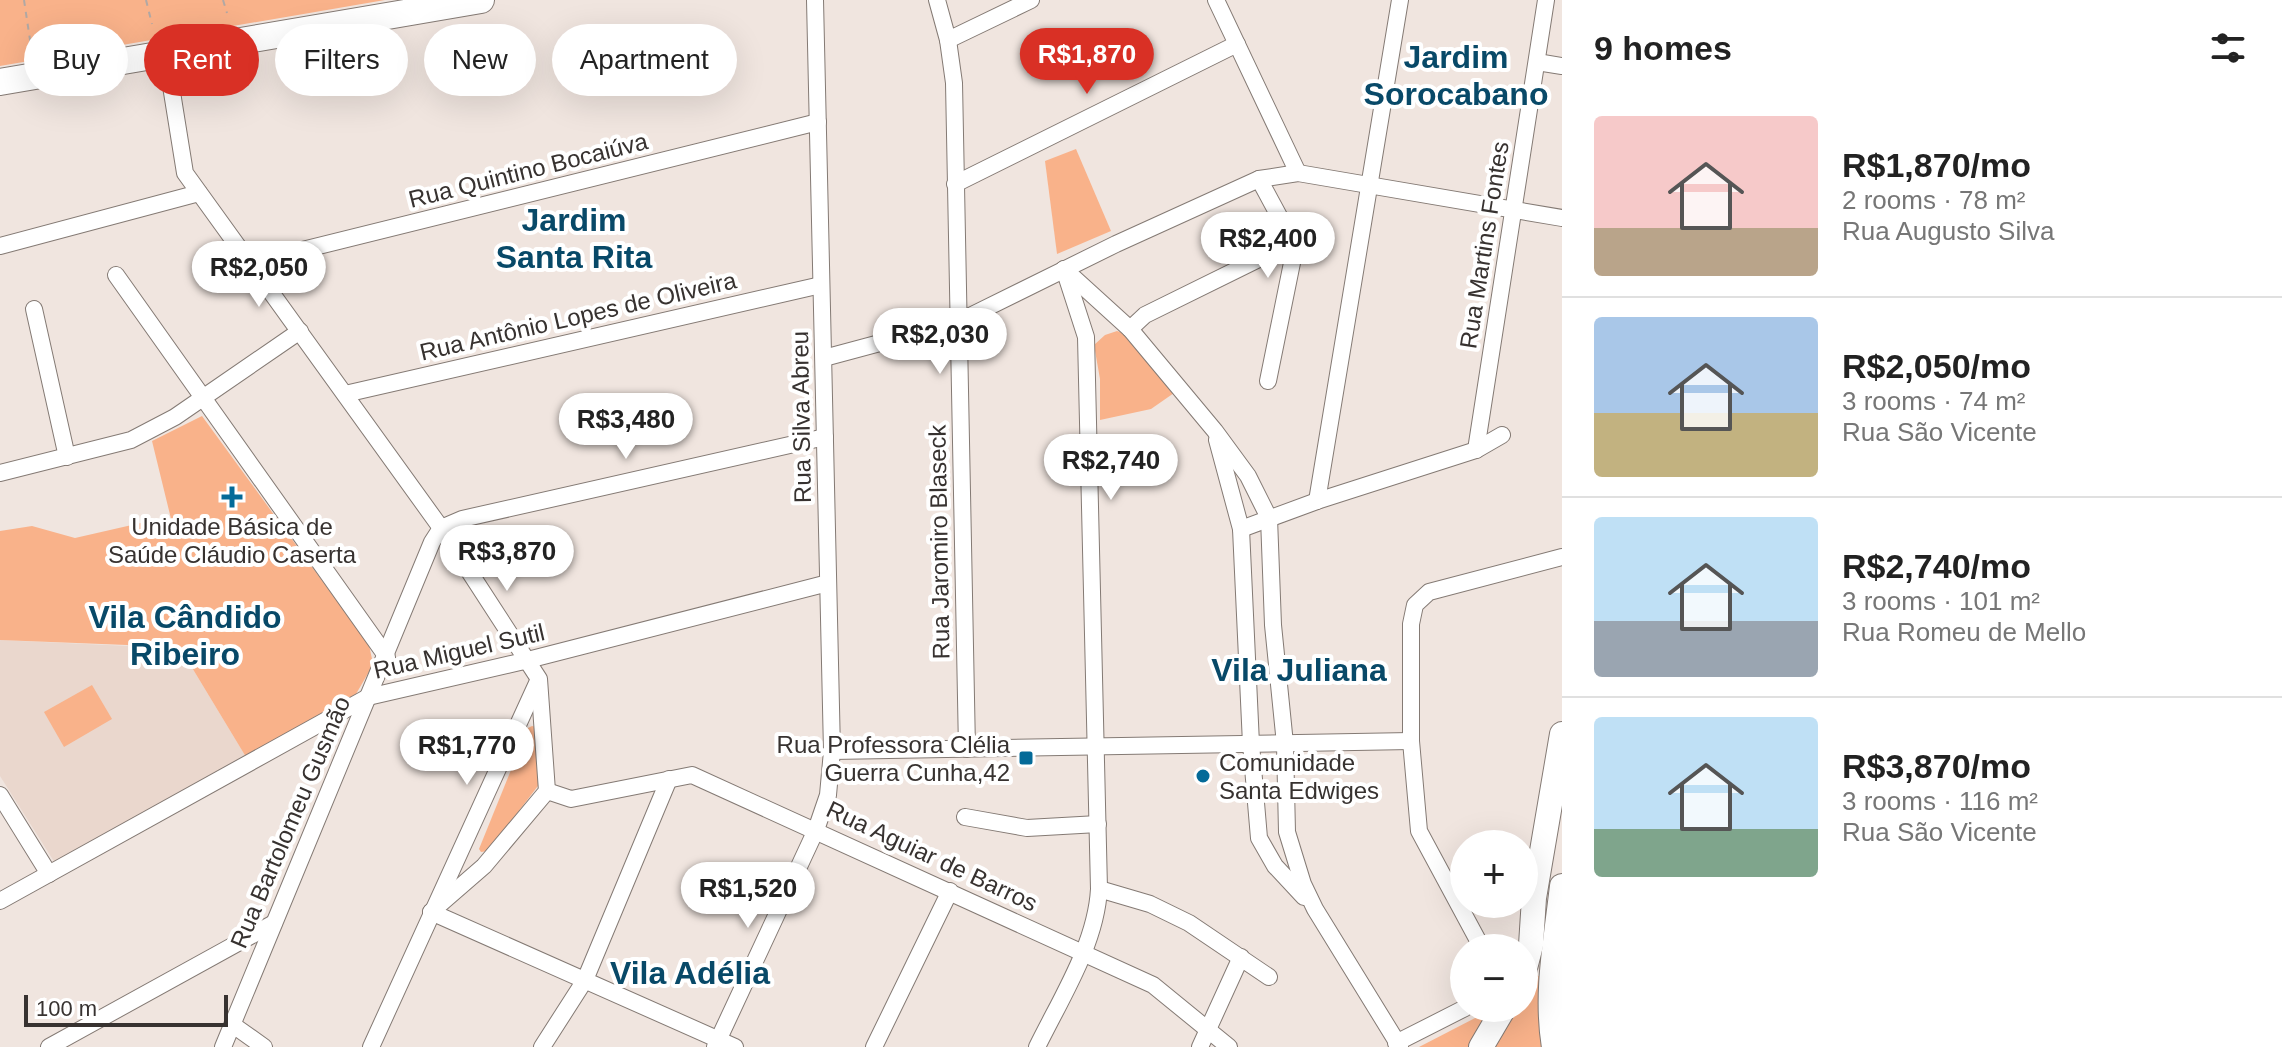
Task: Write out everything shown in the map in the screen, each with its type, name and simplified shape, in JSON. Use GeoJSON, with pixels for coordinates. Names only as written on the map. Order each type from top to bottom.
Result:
{"type":"FeatureCollection","features":[{"type":"Feature","properties":{"kind":"main road"},"geometry":{"type":"LineString","coordinates":[[259,39],[481,0]]}},
{"type":"Feature","properties":{"kind":"main road"},"geometry":{"type":"LineString","coordinates":[[0,82],[144,59]]}},
{"type":"Feature","properties":{"kind":"main road"},"geometry":{"type":"LineString","coordinates":[[1528,934],[1562,734]]}},
{"type":"Feature","properties":{"kind":"main road"},"geometry":{"type":"LineString","coordinates":[[1554,1047],[1551,987],[1562,886]]}},
{"type":"Feature","properties":{"kind":"main road"},"geometry":{"type":"LineString","coordinates":[[1481,1047],[1496,1022]]}},
{"type":"Feature","properties":{"kind":"street","name":"Rua Silva Abreu"},"geometry":{"type":"LineString","coordinates":[[723,1045],[816,830],[828,795],[832,751],[815,0]]}},
{"type":"Feature","properties":{"kind":"street","name":"Rua Jaromiro Blaseck"},"geometry":{"type":"LineString","coordinates":[[937,0],[948,40],[954,83],[967,749]]}},
{"type":"Feature","properties":{"kind":"street"},"geometry":{"type":"LineString","coordinates":[[948,40],[1031,0]]}},
{"type":"Feature","properties":{"kind":"street"},"geometry":{"type":"LineString","coordinates":[[1216,0],[1298,173]]}},
{"type":"Feature","properties":{"kind":"street"},"geometry":{"type":"LineString","coordinates":[[1317,501],[1400,0]]}},
{"type":"Feature","properties":{"kind":"street","name":"Rua Martins Fontes"},"geometry":{"type":"LineString","coordinates":[[1476,450],[1546,0]]}},
{"type":"Feature","properties":{"kind":"street"},"geometry":{"type":"LineString","coordinates":[[955,184],[1237,44]]}},
{"type":"Feature","properties":{"kind":"street"},"geometry":{"type":"LineString","coordinates":[[1537,62],[1562,66]]}},
{"type":"Feature","properties":{"kind":"street"},"geometry":{"type":"LineString","coordinates":[[173,96],[185,173],[441,528],[539,679],[547,791],[484,866],[431,912]]}},
{"type":"Feature","properties":{"kind":"street","name":"Rua Quintino Bocaiúva"},"geometry":{"type":"LineString","coordinates":[[250,263],[818,122]]}},
{"type":"Feature","properties":{"kind":"street"},"geometry":{"type":"LineString","coordinates":[[824,358],[958,322],[1259,179],[1298,173],[1562,218]]}},
{"type":"Feature","properties":{"kind":"street"},"geometry":{"type":"LineString","coordinates":[[1259,179],[1293,242],[1294,253],[1268,381]]}},
{"type":"Feature","properties":{"kind":"street"},"geometry":{"type":"LineString","coordinates":[[0,246],[199,193]]}},
{"type":"Feature","properties":{"kind":"street"},"geometry":{"type":"LineString","coordinates":[[1130,329],[1145,315],[1293,242]]}},
{"type":"Feature","properties":{"kind":"street"},"geometry":{"type":"LineString","coordinates":[[1064,269],[1130,329],[1215,431],[1248,476],[1269,518],[1273,625],[1285,744],[1287,832],[1303,884],[1315,909],[1398,1045],[1450,1016]]}},
{"type":"Feature","properties":{"kind":"street"},"geometry":{"type":"LineString","coordinates":[[1037,1047],[1083,952],[1098,906],[1099,889],[1086,337],[1064,269]]}},
{"type":"Feature","properties":{"kind":"street"},"geometry":{"type":"LineString","coordinates":[[116,275],[387,657]]}},
{"type":"Feature","properties":{"kind":"street","name":"Rua Antônio Lopes de Oliveira"},"geometry":{"type":"LineString","coordinates":[[345,394],[821,285]]}},
{"type":"Feature","properties":{"kind":"street"},"geometry":{"type":"LineString","coordinates":[[34,309],[67,457]]}},
{"type":"Feature","properties":{"kind":"street"},"geometry":{"type":"LineString","coordinates":[[0,473],[131,440],[175,417],[300,331]]}},
{"type":"Feature","properties":{"kind":"street"},"geometry":{"type":"LineString","coordinates":[[1215,431],[1241,529],[1251,744],[1259,838],[1275,866],[1315,909]]}},
{"type":"Feature","properties":{"kind":"street"},"geometry":{"type":"LineString","coordinates":[[1241,529],[1476,450],[1502,435]]}},
{"type":"Feature","properties":{"kind":"street"},"geometry":{"type":"LineString","coordinates":[[441,528],[462,519],[825,437]]}},
{"type":"Feature","properties":{"kind":"street","name":"Rua Bartolomeu Gusmão"},"geometry":{"type":"LineString","coordinates":[[223,1047],[432,542],[441,528]]}},
{"type":"Feature","properties":{"kind":"street"},"geometry":{"type":"LineString","coordinates":[[1477,934],[1419,831],[1411,741],[1411,624],[1415,605],[1429,592],[1562,557]]}},
{"type":"Feature","properties":{"kind":"street","name":"Rua Miguel Sutil"},"geometry":{"type":"LineString","coordinates":[[0,901],[368,697],[528,661],[828,583]]}},
{"type":"Feature","properties":{"kind":"street"},"geometry":{"type":"LineString","coordinates":[[371,1047],[539,679]]}},
{"type":"Feature","properties":{"kind":"street"},"geometry":{"type":"LineString","coordinates":[[522,716],[531,709],[536,710],[543,720]]}},
{"type":"Feature","properties":{"kind":"street"},"geometry":{"type":"LineString","coordinates":[[832,751],[1411,741]]}},
{"type":"Feature","properties":{"kind":"street","name":"Rua Aguiar de Barros"},"geometry":{"type":"LineString","coordinates":[[547,791],[571,799],[692,775],[1153,985],[1229,1047]]}},
{"type":"Feature","properties":{"kind":"street"},"geometry":{"type":"LineString","coordinates":[[542,1047],[585,980],[669,779]]}},
{"type":"Feature","properties":{"kind":"street"},"geometry":{"type":"LineString","coordinates":[[0,795],[49,874]]}},
{"type":"Feature","properties":{"kind":"street"},"geometry":{"type":"LineString","coordinates":[[965,817],[1027,828],[1098,824]]}},
{"type":"Feature","properties":{"kind":"street"},"geometry":{"type":"LineString","coordinates":[[461,848],[484,866]]}},
{"type":"Feature","properties":{"kind":"street"},"geometry":{"type":"LineString","coordinates":[[1099,889],[1150,904],[1189,923],[1269,977]]}},
{"type":"Feature","properties":{"kind":"street"},"geometry":{"type":"LineString","coordinates":[[874,1047],[950,891]]}},
{"type":"Feature","properties":{"kind":"street"},"geometry":{"type":"LineString","coordinates":[[431,912],[723,1045]]}},
{"type":"Feature","properties":{"kind":"street"},"geometry":{"type":"LineString","coordinates":[[49,1047],[274,923]]}},
{"type":"Feature","properties":{"kind":"street"},"geometry":{"type":"LineString","coordinates":[[239,942],[260,955]]}},
{"type":"Feature","properties":{"kind":"street"},"geometry":{"type":"LineString","coordinates":[[1200,1047],[1241,957]]}},
{"type":"Feature","properties":{"kind":"street"},"geometry":{"type":"LineString","coordinates":[[233,1025],[264,1047]]}},
{"type":"Feature","properties":{"kind":"path"},"geometry":{"type":"LineString","coordinates":[[24,0],[28,24]]}},
{"type":"Feature","properties":{"kind":"path"},"geometry":{"type":"LineString","coordinates":[[146,0],[152,24]]}},
{"type":"Feature","properties":{"kind":"path"},"geometry":{"type":"LineString","coordinates":[[223,0],[227,13]]}},
{"type":"Feature","properties":{"kind":"shaded area"},"geometry":{"type":"Polygon","coordinates":[[[0,0],[385,0],[245,24],[144,24],[144,41],[128,44],[128,24],[24,24],[24,62],[0,66],[0,0]]]}},
{"type":"Feature","properties":{"kind":"shaded area"},"geometry":{"type":"Polygon","coordinates":[[[1076,149],[1111,231],[1057,254],[1045,161],[1076,149]]]}},
{"type":"Feature","properties":{"kind":"shaded area"},"geometry":{"type":"Polygon","coordinates":[[[1117,331],[1129,335],[1174,393],[1151,409],[1100,420],[1100,379],[1094,345],[1105,335],[1117,331]]]}},
{"type":"Feature","properties":{"kind":"shaded area"},"geometry":{"type":"Polygon","coordinates":[[[202,416],[369,645],[372,659],[370,670],[356,694],[246,757],[191,666],[127,645],[0,640],[0,531],[32,526],[75,538],[145,522],[149,534],[173,527],[152,441],[202,416]]]}},
{"type":"Feature","properties":{"kind":"shaded area"},"geometry":{"type":"Polygon","coordinates":[[[0,640],[128,646],[191,666],[246,757],[55,863],[0,776],[0,640]]]}},
{"type":"Feature","properties":{"kind":"shaded area"},"geometry":{"type":"Polygon","coordinates":[[[92,685],[112,719],[64,747],[44,712],[92,685]]]}},
{"type":"Feature","properties":{"kind":"shaded area"},"geometry":{"type":"Polygon","coordinates":[[[536,727],[541,782],[488,851],[481,852],[479,849],[528,728],[536,727]]]}},
{"type":"Feature","properties":{"kind":"shaded area"},"geometry":{"type":"Polygon","coordinates":[[[1538,976],[1540,977],[1544,1047],[1490,1047],[1505,1022],[1538,1022],[1538,976]]]}},
{"type":"Feature","properties":{"kind":"shaded area"},"geometry":{"type":"Polygon","coordinates":[[[1467,1022],[1484,1022],[1468,1047],[1419,1047],[1467,1022]]]}},
{"type":"Feature","properties":{"kind":"place","name":"Unidade Básica de Saúde Cláudio Caserta"},"geometry":{"type":"Point","coordinates":[232,497]}},
{"type":"Feature","properties":{"kind":"place","name":"Rua Professora Clélia Guerra Cunha,42"},"geometry":{"type":"Point","coordinates":[1026,758]}},
{"type":"Feature","properties":{"kind":"place","name":"Comunidade Santa Edwiges"},"geometry":{"type":"Point","coordinates":[1203,776]}},
{"type":"Feature","properties":{"kind":"district","name":"Jardim Sorocabano"},"geometry":{"type":"Point","coordinates":[1456,76]}},
{"type":"Feature","properties":{"kind":"district","name":"Jardim Santa Rita"},"geometry":{"type":"Point","coordinates":[574,238]}},
{"type":"Feature","properties":{"kind":"district","name":"Vila Cândido Ribeiro"},"geometry":{"type":"Point","coordinates":[185,636]}},
{"type":"Feature","properties":{"kind":"district","name":"Vila Juliana"},"geometry":{"type":"Point","coordinates":[1299,670]}},
{"type":"Feature","properties":{"kind":"district","name":"Vila Adélia"},"geometry":{"type":"Point","coordinates":[690,973]}}]}
